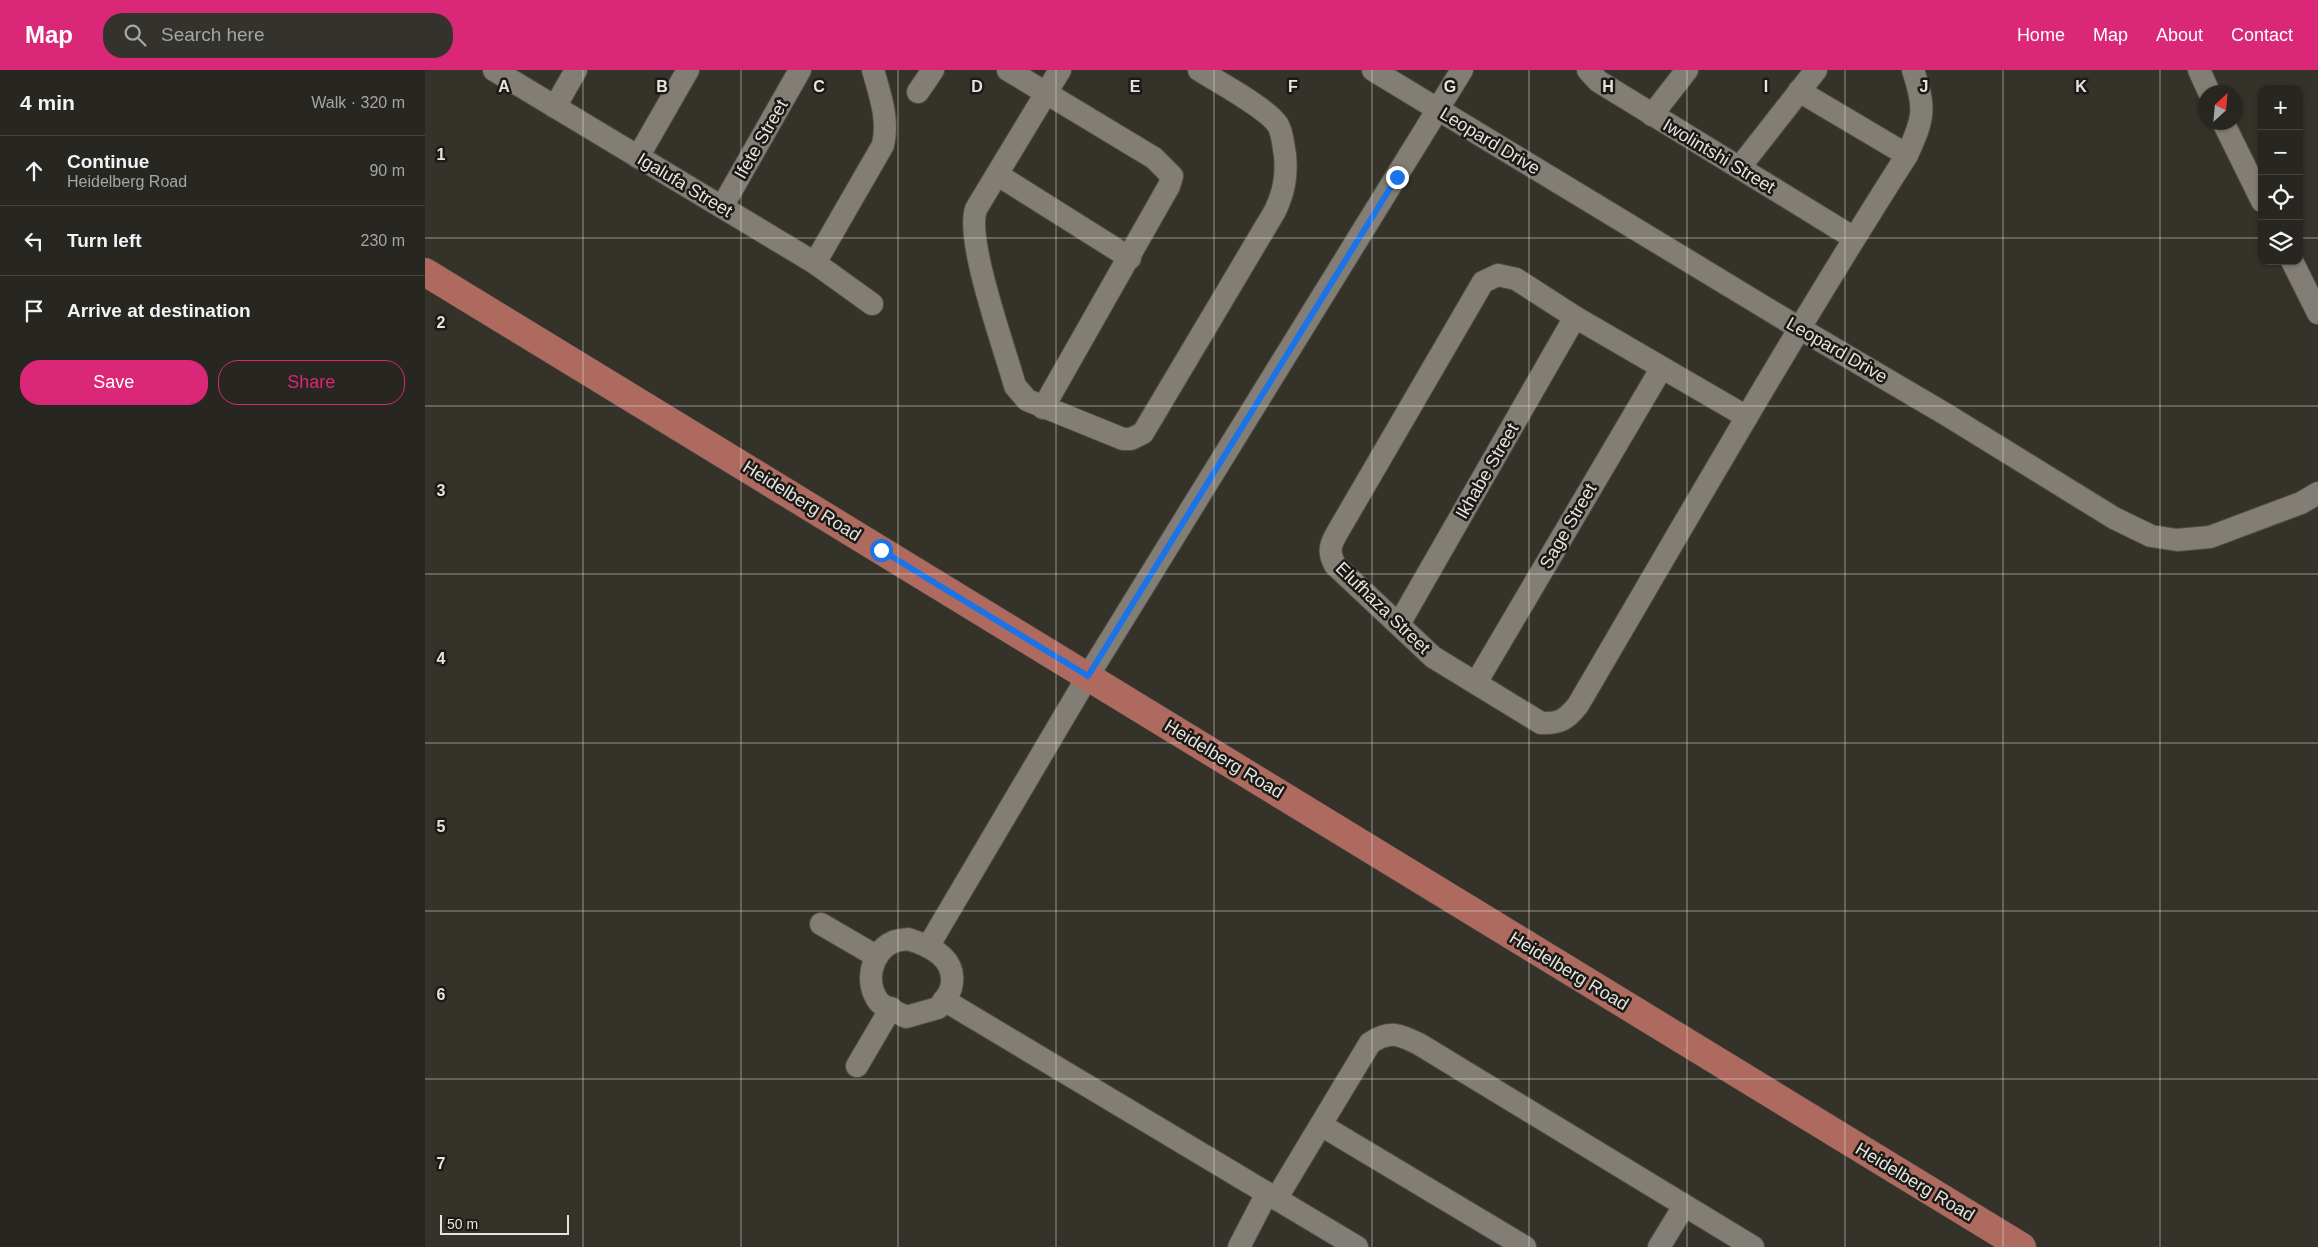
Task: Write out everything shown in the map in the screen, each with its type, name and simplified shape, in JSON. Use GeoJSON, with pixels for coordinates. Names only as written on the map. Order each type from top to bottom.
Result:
{"type":"FeatureCollection","features":[{"type":"Feature","properties":{"kind":"main road","name":"Heidelberg Road"},"geometry":{"type":"LineString","coordinates":[[425,272],[654,409],[2022,1247]]}},
{"type":"Feature","properties":{"kind":"street","name":"Igalufa Street"},"geometry":{"type":"LineString","coordinates":[[494,70],[815,263],[873,304]]}},
{"type":"Feature","properties":{"kind":"street"},"geometry":{"type":"LineString","coordinates":[[555,107],[576,70]]}},
{"type":"Feature","properties":{"kind":"street"},"geometry":{"type":"LineString","coordinates":[[638,157],[688,70]]}},
{"type":"Feature","properties":{"kind":"street","name":"Ifete Street"},"geometry":{"type":"LineString","coordinates":[[722,207],[800,70]]}},
{"type":"Feature","properties":{"kind":"street"},"geometry":{"type":"LineString","coordinates":[[815,263],[883,145],[885,115],[873,70]]}},
{"type":"Feature","properties":{"kind":"street"},"geometry":{"type":"LineString","coordinates":[[918,92],[933,70]]}},
{"type":"Feature","properties":{"kind":"street"},"geometry":{"type":"LineString","coordinates":[[1008,70],[1154,158],[1172,176],[1169,186],[1130,258],[1043,408]]}},
{"type":"Feature","properties":{"kind":"street"},"geometry":{"type":"LineString","coordinates":[[1060,70],[973,218],[977,254],[1015,386],[1027,400],[1043,408],[1123,439],[1131,439],[1143,433],[1280,202],[1285,190],[1286,163],[1283,139],[1277,125],[1261,109],[1199,70]]}},
{"type":"Feature","properties":{"kind":"street","name":"Leopard Drive"},"geometry":{"type":"LineString","coordinates":[[1373,70],[1799,328],[1931,404],[2114,518],[2151,536],[2177,540],[2211,537],[2301,503],[2318,493]]}},
{"type":"Feature","properties":{"kind":"street"},"geometry":{"type":"LineString","coordinates":[[929,945],[1088,676],[1462,70]]}},
{"type":"Feature","properties":{"kind":"street","name":"Iwolintshi Street"},"geometry":{"type":"LineString","coordinates":[[1588,70],[1597,81],[1854,238]]}},
{"type":"Feature","properties":{"kind":"street"},"geometry":{"type":"LineString","coordinates":[[1652,115],[1687,70]]}},
{"type":"Feature","properties":{"kind":"street"},"geometry":{"type":"LineString","coordinates":[[1740,167],[1816,70]]}},
{"type":"Feature","properties":{"kind":"street"},"geometry":{"type":"LineString","coordinates":[[1799,328],[1907,155],[1918,131],[1923,113],[1922,100],[1913,70]]}},
{"type":"Feature","properties":{"kind":"street"},"geometry":{"type":"LineString","coordinates":[[2199,70],[2206,85]]}},
{"type":"Feature","properties":{"kind":"street"},"geometry":{"type":"LineString","coordinates":[[1799,91],[1907,155]]}},
{"type":"Feature","properties":{"kind":"street"},"geometry":{"type":"LineString","coordinates":[[2227,130],[2258,193]]}},
{"type":"Feature","properties":{"kind":"street"},"geometry":{"type":"LineString","coordinates":[[998,175],[1130,258]]}},
{"type":"Feature","properties":{"kind":"street"},"geometry":{"type":"LineString","coordinates":[[2294,265],[2318,313]]}},
{"type":"Feature","properties":{"kind":"street","name":"Elufhaza Street"},"geometry":{"type":"LineString","coordinates":[[1747,418],[1661,369],[1509,276],[1492,276],[1483,282],[1330,545],[1330,555],[1335,565],[1433,657],[1541,723],[1557,724],[1568,718],[1578,705],[1747,418],[1799,328]]}},
{"type":"Feature","properties":{"kind":"street","name":"Ikhabe Street"},"geometry":{"type":"LineString","coordinates":[[1399,624],[1575,317]]}},
{"type":"Feature","properties":{"kind":"street","name":"Sage Street"},"geometry":{"type":"LineString","coordinates":[[1476,683],[1661,369]]}},
{"type":"Feature","properties":{"kind":"street"},"geometry":{"type":"LineString","coordinates":[[821,924],[876,956]]}},
{"type":"Feature","properties":{"kind":"street"},"geometry":{"type":"LineString","coordinates":[[908,939],[929,945],[944,956],[951,970],[951,989],[938,1008],[920,1015],[906,1017],[880,1003],[873,988],[870,973],[876,956],[892,942],[908,939]]}},
{"type":"Feature","properties":{"kind":"street"},"geometry":{"type":"LineString","coordinates":[[944,1000],[1357,1247]]}},
{"type":"Feature","properties":{"kind":"street"},"geometry":{"type":"LineString","coordinates":[[857,1066],[891,1008]]}},
{"type":"Feature","properties":{"kind":"street"},"geometry":{"type":"LineString","coordinates":[[1239,1247],[1321,1124],[1370,1043],[1383,1034],[1400,1035],[1753,1247]]}},
{"type":"Feature","properties":{"kind":"street"},"geometry":{"type":"LineString","coordinates":[[1321,1124],[1525,1247]]}},
{"type":"Feature","properties":{"kind":"street"},"geometry":{"type":"LineString","coordinates":[[1659,1247],[1684,1206]]}},
{"type":"Feature","properties":{"kind":"route"},"geometry":{"type":"LineString","coordinates":[[881,550],[1088,676],[1397,177]]}}]}
